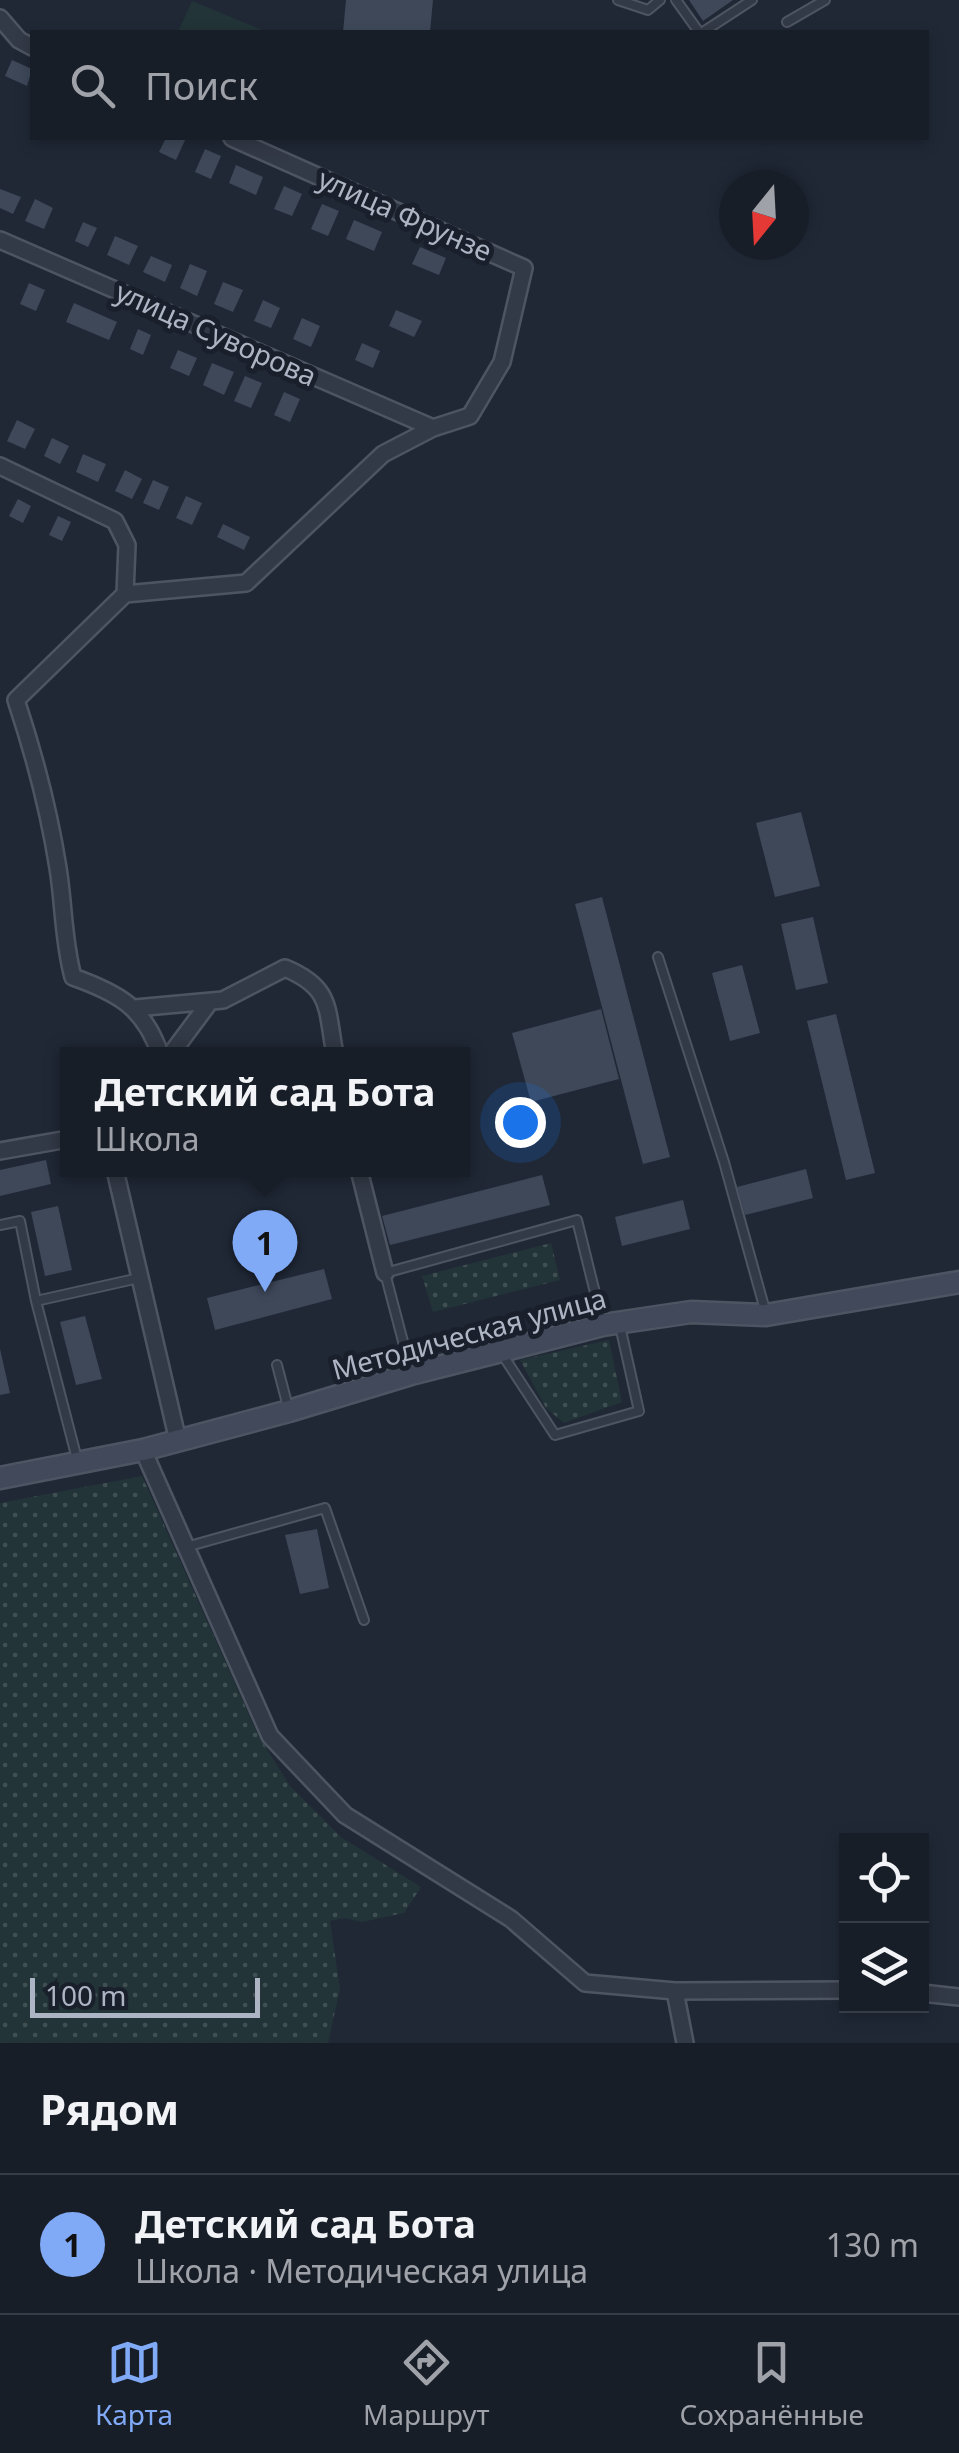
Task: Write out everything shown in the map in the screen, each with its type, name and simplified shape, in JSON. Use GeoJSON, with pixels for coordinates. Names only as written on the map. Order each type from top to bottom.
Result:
{"type":"FeatureCollection","features":[{"type":"Feature","properties":{"kind":"main road","name":"Методическая улица"},"geometry":{"type":"LineString","coordinates":[[0,1478],[143,1450],[500,1350],[611,1324],[691,1312],[766,1314],[959,1282]]}},
{"type":"Feature","properties":{"kind":"street"},"geometry":{"type":"LineString","coordinates":[[0,18],[18,40],[30,46]]}},
{"type":"Feature","properties":{"kind":"street","name":"улица Фрунзе"},"geometry":{"type":"LineString","coordinates":[[236,140],[524,268],[502,362],[470,416],[433,428]]}},
{"type":"Feature","properties":{"kind":"street","name":"улица Суворова"},"geometry":{"type":"LineString","coordinates":[[0,240],[433,428]]}},
{"type":"Feature","properties":{"kind":"street"},"geometry":{"type":"LineString","coordinates":[[16,700],[125,594],[246,583],[383,454],[433,428]]}},
{"type":"Feature","properties":{"kind":"street"},"geometry":{"type":"LineString","coordinates":[[0,466],[115,520],[127,545],[125,594]]}},
{"type":"Feature","properties":{"kind":"street"},"geometry":{"type":"LineString","coordinates":[[0,688],[16,700],[32,751],[58,869],[64,946],[73,977],[136,1008],[157,1047]]}},
{"type":"Feature","properties":{"kind":"street"},"geometry":{"type":"LineString","coordinates":[[136,1008],[223,1000],[285,968],[309,978],[323,994],[334,1047]]}},
{"type":"Feature","properties":{"kind":"street"},"geometry":{"type":"LineString","coordinates":[[176,1047],[209,1002]]}},
{"type":"Feature","properties":{"kind":"street"},"geometry":{"type":"LineString","coordinates":[[0,1152],[60,1140]]}},
{"type":"Feature","properties":{"kind":"street"},"geometry":{"type":"LineString","coordinates":[[117,1177],[178,1441]]}},
{"type":"Feature","properties":{"kind":"street"},"geometry":{"type":"LineString","coordinates":[[361,1177],[385,1273]]}},
{"type":"Feature","properties":{"kind":"street"},"geometry":{"type":"LineString","coordinates":[[143,1450],[270,1736],[344,1815],[511,1919],[585,1983],[675,1991],[839,1990]]}},
{"type":"Feature","properties":{"kind":"street"},"geometry":{"type":"LineString","coordinates":[[675,1991],[684,2043]]}},
{"type":"Feature","properties":{"kind":"street"},"geometry":{"type":"LineString","coordinates":[[929,1993],[959,1996]]}},
{"type":"Feature","properties":{"kind":"lane"},"geometry":{"type":"LineString","coordinates":[[618,0],[648,10],[660,0]]}},
{"type":"Feature","properties":{"kind":"lane"},"geometry":{"type":"LineString","coordinates":[[676,0],[699,30]]}},
{"type":"Feature","properties":{"kind":"lane"},"geometry":{"type":"LineString","coordinates":[[704,30],[752,0]]}},
{"type":"Feature","properties":{"kind":"lane"},"geometry":{"type":"LineString","coordinates":[[787,22],[824,0]]}},
{"type":"Feature","properties":{"kind":"lane"},"geometry":{"type":"LineString","coordinates":[[658,957],[724,1162],[766,1314]]}},
{"type":"Feature","properties":{"kind":"lane"},"geometry":{"type":"LineString","coordinates":[[0,1224],[20,1220],[36,1302],[78,1463]]}},
{"type":"Feature","properties":{"kind":"lane"},"geometry":{"type":"LineString","coordinates":[[411,1374],[385,1273],[577,1220],[639,1411],[555,1435],[500,1350]]}},
{"type":"Feature","properties":{"kind":"lane"},"geometry":{"type":"LineString","coordinates":[[36,1302],[140,1278]]}},
{"type":"Feature","properties":{"kind":"lane"},"geometry":{"type":"LineString","coordinates":[[277,1365],[289,1412]]}},
{"type":"Feature","properties":{"kind":"lane"},"geometry":{"type":"LineString","coordinates":[[186,1548],[325,1508],[364,1620]]}},
{"type":"Feature","properties":{"kind":"shaded area"},"geometry":{"type":"Polygon","coordinates":[[[192,1],[262,30],[179,30],[192,1]]]}},
{"type":"Feature","properties":{"kind":"shaded area"},"geometry":{"type":"Polygon","coordinates":[[[551,1243],[560,1280],[433,1312],[422,1276],[551,1243]]]}},
{"type":"Feature","properties":{"kind":"shaded area"},"geometry":{"type":"Polygon","coordinates":[[[609,1340],[622,1402],[564,1423],[546,1408],[520,1360],[609,1340]]]}},
{"type":"Feature","properties":{"kind":"shaded area"},"geometry":{"type":"Polygon","coordinates":[[[142,1476],[258,1735],[290,1786],[341,1837],[421,1887],[404,1913],[362,1922],[344,1918],[330,1921],[340,1989],[328,2043],[0,2043],[0,1503],[142,1476]]]}},
{"type":"Feature","properties":{"kind":"building"},"geometry":{"type":"Polygon","coordinates":[[[346,0],[433,0],[430,30],[343,30],[346,0]]]}},
{"type":"Feature","properties":{"kind":"building"},"geometry":{"type":"Polygon","coordinates":[[[689,0],[733,0],[703,21],[689,0]]]}},
{"type":"Feature","properties":{"kind":"building"},"geometry":{"type":"Polygon","coordinates":[[[12,60],[30,68],[27,86],[5,76],[12,60]]]}},
{"type":"Feature","properties":{"kind":"building"},"geometry":{"type":"Polygon","coordinates":[[[165,140],[185,140],[176,160],[159,152],[165,140]]]}},
{"type":"Feature","properties":{"kind":"building"},"geometry":{"type":"Polygon","coordinates":[[[205,149],[221,156],[211,179],[195,172],[205,149]]]}},
{"type":"Feature","properties":{"kind":"building"},"geometry":{"type":"Polygon","coordinates":[[[236,165],[263,177],[256,195],[229,183],[236,165]]]}},
{"type":"Feature","properties":{"kind":"building"},"geometry":{"type":"Polygon","coordinates":[[[284,186],[302,194],[292,216],[274,209],[284,186]]]}},
{"type":"Feature","properties":{"kind":"building"},"geometry":{"type":"Polygon","coordinates":[[[0,189],[21,197],[13,214],[0,208],[0,189]]]}},
{"type":"Feature","properties":{"kind":"building"},"geometry":{"type":"Polygon","coordinates":[[[35,199],[53,208],[44,229],[25,221],[35,199]]]}},
{"type":"Feature","properties":{"kind":"building"},"geometry":{"type":"Polygon","coordinates":[[[322,204],[339,211],[328,236],[311,229],[322,204]]]}},
{"type":"Feature","properties":{"kind":"building"},"geometry":{"type":"Polygon","coordinates":[[[354,220],[382,232],[374,251],[346,239],[354,220]]]}},
{"type":"Feature","properties":{"kind":"building"},"geometry":{"type":"Polygon","coordinates":[[[83,222],[97,228],[88,247],[75,241],[83,222]]]}},
{"type":"Feature","properties":{"kind":"building"},"geometry":{"type":"Polygon","coordinates":[[[115,236],[138,246],[129,265],[107,255],[115,236]]]}},
{"type":"Feature","properties":{"kind":"building"},"geometry":{"type":"Polygon","coordinates":[[[420,247],[446,258],[439,275],[412,264],[420,247]]]}},
{"type":"Feature","properties":{"kind":"building"},"geometry":{"type":"Polygon","coordinates":[[[151,256],[172,265],[165,282],[143,272],[151,256]]]}},
{"type":"Feature","properties":{"kind":"building"},"geometry":{"type":"Polygon","coordinates":[[[190,264],[207,271],[197,296],[180,288],[190,264]]]}},
{"type":"Feature","properties":{"kind":"building"},"geometry":{"type":"Polygon","coordinates":[[[223,282],[243,290],[233,312],[214,304],[223,282]]]}},
{"type":"Feature","properties":{"kind":"building"},"geometry":{"type":"Polygon","coordinates":[[[29,283],[45,290],[36,311],[20,304],[29,283]]]}},
{"type":"Feature","properties":{"kind":"building"},"geometry":{"type":"Polygon","coordinates":[[[263,300],[280,308],[271,328],[254,321],[263,300]]]}},
{"type":"Feature","properties":{"kind":"building"},"geometry":{"type":"Polygon","coordinates":[[[74,303],[117,322],[109,340],[66,322],[74,303]]]}},
{"type":"Feature","properties":{"kind":"building"},"geometry":{"type":"Polygon","coordinates":[[[396,310],[422,321],[414,337],[389,326],[396,310]]]}},
{"type":"Feature","properties":{"kind":"building"},"geometry":{"type":"Polygon","coordinates":[[[302,318],[320,326],[311,347],[293,339],[302,318]]]}},
{"type":"Feature","properties":{"kind":"building"},"geometry":{"type":"Polygon","coordinates":[[[138,329],[151,335],[143,355],[130,349],[138,329]]]}},
{"type":"Feature","properties":{"kind":"building"},"geometry":{"type":"Polygon","coordinates":[[[362,343],[380,351],[373,368],[355,360],[362,343]]]}},
{"type":"Feature","properties":{"kind":"building"},"geometry":{"type":"Polygon","coordinates":[[[178,350],[197,358],[189,376],[170,368],[178,350]]]}},
{"type":"Feature","properties":{"kind":"building"},"geometry":{"type":"Polygon","coordinates":[[[212,363],[234,372],[224,395],[203,385],[212,363]]]}},
{"type":"Feature","properties":{"kind":"building"},"geometry":{"type":"Polygon","coordinates":[[[245,376],[262,383],[251,408],[234,401],[245,376]]]}},
{"type":"Feature","properties":{"kind":"building"},"geometry":{"type":"Polygon","coordinates":[[[284,392],[300,399],[290,422],[274,415],[284,392]]]}},
{"type":"Feature","properties":{"kind":"building"},"geometry":{"type":"Polygon","coordinates":[[[17,420],[35,429],[25,449],[7,441],[17,420]]]}},
{"type":"Feature","properties":{"kind":"building"},"geometry":{"type":"Polygon","coordinates":[[[52,438],[69,446],[60,464],[44,456],[52,438]]]}},
{"type":"Feature","properties":{"kind":"building"},"geometry":{"type":"Polygon","coordinates":[[[83,454],[106,464],[98,482],[76,472],[83,454]]]}},
{"type":"Feature","properties":{"kind":"building"},"geometry":{"type":"Polygon","coordinates":[[[125,470],[142,479],[132,499],[115,491],[125,470]]]}},
{"type":"Feature","properties":{"kind":"building"},"geometry":{"type":"Polygon","coordinates":[[[153,480],[169,487],[159,510],[143,503],[153,480]]]}},
{"type":"Feature","properties":{"kind":"building"},"geometry":{"type":"Polygon","coordinates":[[[186,496],[202,503],[192,525],[176,518],[186,496]]]}},
{"type":"Feature","properties":{"kind":"building"},"geometry":{"type":"Polygon","coordinates":[[[18,499],[31,506],[23,523],[9,516],[18,499]]]}},
{"type":"Feature","properties":{"kind":"building"},"geometry":{"type":"Polygon","coordinates":[[[58,516],[71,522],[62,541],[49,535],[58,516]]]}},
{"type":"Feature","properties":{"kind":"building"},"geometry":{"type":"Polygon","coordinates":[[[223,524],[250,537],[244,550],[217,537],[223,524]]]}},
{"type":"Feature","properties":{"kind":"building"},"geometry":{"type":"Polygon","coordinates":[[[801,812],[820,886],[775,897],[756,823],[801,812]]]}},
{"type":"Feature","properties":{"kind":"building"},"geometry":{"type":"Polygon","coordinates":[[[602,897],[670,1157],[643,1164],[575,904],[602,897]]]}},
{"type":"Feature","properties":{"kind":"building"},"geometry":{"type":"Polygon","coordinates":[[[813,917],[828,983],[796,990],[781,924],[813,917]]]}},
{"type":"Feature","properties":{"kind":"building"},"geometry":{"type":"Polygon","coordinates":[[[742,965],[760,1033],[730,1041],[712,973],[742,965]]]}},
{"type":"Feature","properties":{"kind":"building"},"geometry":{"type":"Polygon","coordinates":[[[601,1009],[619,1079],[531,1102],[512,1033],[601,1009]]]}},
{"type":"Feature","properties":{"kind":"building"},"geometry":{"type":"Polygon","coordinates":[[[836,1014],[875,1173],[846,1180],[807,1021],[836,1014]]]}},
{"type":"Feature","properties":{"kind":"building"},"geometry":{"type":"Polygon","coordinates":[[[46,1160],[51,1184],[0,1196],[0,1170],[46,1160]]]}},
{"type":"Feature","properties":{"kind":"building"},"geometry":{"type":"Polygon","coordinates":[[[806,1169],[813,1198],[745,1215],[737,1187],[806,1169]]]}},
{"type":"Feature","properties":{"kind":"building"},"geometry":{"type":"Polygon","coordinates":[[[542,1175],[550,1205],[390,1245],[382,1216],[542,1175]]]}},
{"type":"Feature","properties":{"kind":"building"},"geometry":{"type":"Polygon","coordinates":[[[683,1200],[690,1229],[622,1246],[615,1217],[683,1200]]]}},
{"type":"Feature","properties":{"kind":"building"},"geometry":{"type":"Polygon","coordinates":[[[58,1206],[72,1270],[45,1276],[31,1212],[58,1206]]]}},
{"type":"Feature","properties":{"kind":"building"},"geometry":{"type":"Polygon","coordinates":[[[324,1269],[332,1299],[215,1330],[207,1298],[324,1269]]]}},
{"type":"Feature","properties":{"kind":"building"},"geometry":{"type":"Polygon","coordinates":[[[85,1316],[102,1379],[76,1385],[60,1322],[85,1316]]]}},
{"type":"Feature","properties":{"kind":"building"},"geometry":{"type":"Polygon","coordinates":[[[0,1349],[10,1393],[0,1395],[0,1349]]]}},
{"type":"Feature","properties":{"kind":"building"},"geometry":{"type":"Polygon","coordinates":[[[317,1529],[329,1588],[300,1594],[285,1535],[317,1529]]]}},
{"type":"Feature","properties":{"kind":"place","name":"Детский сад Бота"},"geometry":{"type":"Point","coordinates":[265,1292]}}]}
